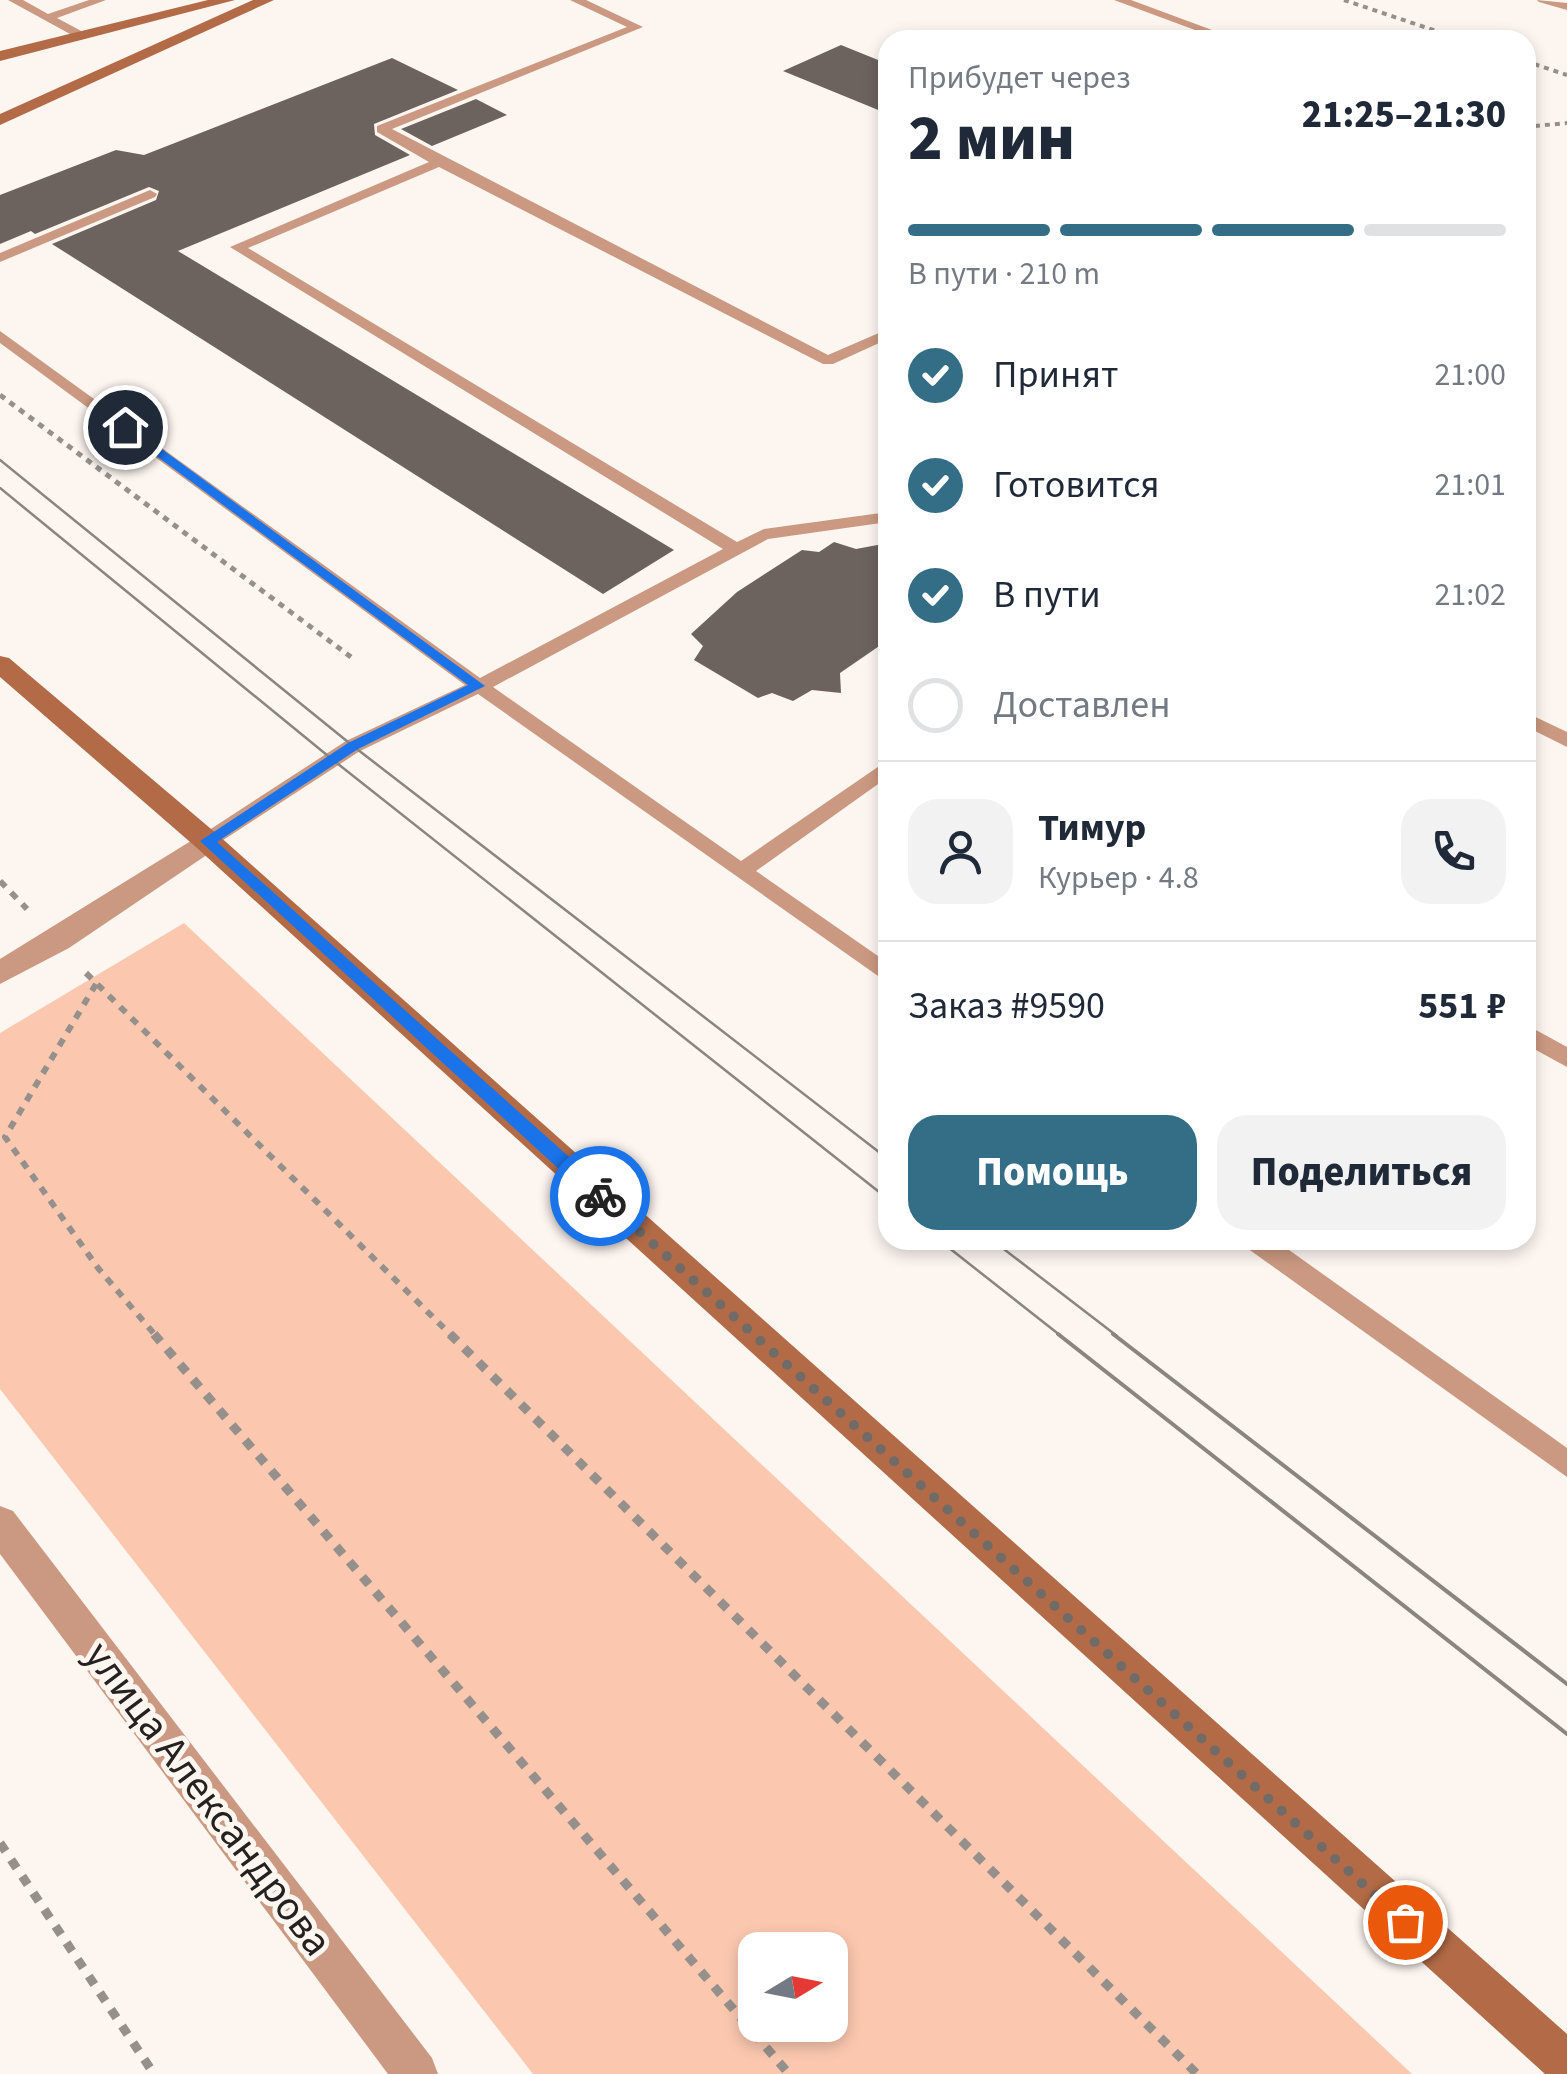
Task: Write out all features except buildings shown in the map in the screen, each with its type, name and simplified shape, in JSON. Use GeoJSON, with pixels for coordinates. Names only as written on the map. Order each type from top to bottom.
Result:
{"type":"FeatureCollection","features":[{"type":"Feature","properties":{"kind":"main road"},"geometry":{"type":"LineString","coordinates":[[4,55],[227,0]]}},
{"type":"Feature","properties":{"kind":"main road"},"geometry":{"type":"LineString","coordinates":[[0,120],[266,0]]}},
{"type":"Feature","properties":{"kind":"main road"},"geometry":{"type":"LineString","coordinates":[[0,664],[207,841],[1567,2064]]}},
{"type":"Feature","properties":{"kind":"street"},"geometry":{"type":"LineString","coordinates":[[0,973],[59,940],[207,841]]}},
{"type":"Feature","properties":{"kind":"street","name":"улица Александрова"},"geometry":{"type":"LineString","coordinates":[[0,1524],[416,2074]]}},
{"type":"Feature","properties":{"kind":"lane"},"geometry":{"type":"LineString","coordinates":[[14,0],[80,36]]}},
{"type":"Feature","properties":{"kind":"lane"},"geometry":{"type":"LineString","coordinates":[[47,18],[100,0]]}},
{"type":"Feature","properties":{"kind":"lane"},"geometry":{"type":"LineString","coordinates":[[576,0],[636,27],[382,129],[828,362],[878,337]]}},
{"type":"Feature","properties":{"kind":"lane"},"geometry":{"type":"LineString","coordinates":[[1120,0],[1205,30]]}},
{"type":"Feature","properties":{"kind":"lane"},"geometry":{"type":"LineString","coordinates":[[1543,0],[1567,7]]}},
{"type":"Feature","properties":{"kind":"lane"},"geometry":{"type":"LineString","coordinates":[[439,162],[237,247],[738,550]]}},
{"type":"Feature","properties":{"kind":"lane"},"geometry":{"type":"LineString","coordinates":[[0,258],[150,194]]}},
{"type":"Feature","properties":{"kind":"lane"},"geometry":{"type":"LineString","coordinates":[[0,336],[478,686],[878,968]]}},
{"type":"Feature","properties":{"kind":"lane"},"geometry":{"type":"LineString","coordinates":[[207,841],[353,746],[478,686],[764,534],[878,518]]}},
{"type":"Feature","properties":{"kind":"lane"},"geometry":{"type":"LineString","coordinates":[[1536,724],[1567,740]]}},
{"type":"Feature","properties":{"kind":"lane"},"geometry":{"type":"LineString","coordinates":[[743,870],[878,774]]}},
{"type":"Feature","properties":{"kind":"lane"},"geometry":{"type":"LineString","coordinates":[[1536,1040],[1567,1058]]}},
{"type":"Feature","properties":{"kind":"lane"},"geometry":{"type":"LineString","coordinates":[[1270,1250],[1567,1464]]}},
{"type":"Feature","properties":{"kind":"path"},"geometry":{"type":"LineString","coordinates":[[1344,0],[1433,30]]}},
{"type":"Feature","properties":{"kind":"path"},"geometry":{"type":"LineString","coordinates":[[1536,65],[1567,75]]}},
{"type":"Feature","properties":{"kind":"path"},"geometry":{"type":"LineString","coordinates":[[1536,126],[1567,123]]}},
{"type":"Feature","properties":{"kind":"path"},"geometry":{"type":"LineString","coordinates":[[0,395],[355,660]]}},
{"type":"Feature","properties":{"kind":"path"},"geometry":{"type":"LineString","coordinates":[[0,881],[96,984],[1198,2074]]}},
{"type":"Feature","properties":{"kind":"path"},"geometry":{"type":"LineString","coordinates":[[96,984],[3,1137],[98,1268],[790,2074]]}},
{"type":"Feature","properties":{"kind":"path"},"geometry":{"type":"LineString","coordinates":[[0,1843],[154,2074]]}},
{"type":"Feature","properties":{"kind":"shaded area"},"geometry":{"type":"Polygon","coordinates":[[[184,923],[1412,2074],[533,2074],[0,1389],[0,1033],[184,923]]]}},
{"type":"Feature","properties":{"kind":"tram line"},"geometry":{"type":"LineString","coordinates":[[0,460],[353,746],[878,1151]]}},
{"type":"Feature","properties":{"kind":"tram line"},"geometry":{"type":"LineString","coordinates":[[0,488],[333,760],[878,1191]]}},
{"type":"Feature","properties":{"kind":"tram line"},"geometry":{"type":"LineString","coordinates":[[952,1250],[1061,1336]]}},
{"type":"Feature","properties":{"kind":"tram line"},"geometry":{"type":"LineString","coordinates":[[1005,1250],[1117,1336]]}},
{"type":"Feature","properties":{"kind":"tram line"},"geometry":{"type":"LineString","coordinates":[[1058,1334],[1567,1734]]}},
{"type":"Feature","properties":{"kind":"tram line"},"geometry":{"type":"LineString","coordinates":[[1113,1334],[1567,1684]]}},
{"type":"Feature","properties":{"kind":"way so far"},"geometry":{"type":"LineString","coordinates":[[600,1196],[1405,1922]]}},
{"type":"Feature","properties":{"kind":"route"},"geometry":{"type":"LineString","coordinates":[[125,427],[478,686],[353,746],[207,841],[600,1196]]}}]}
